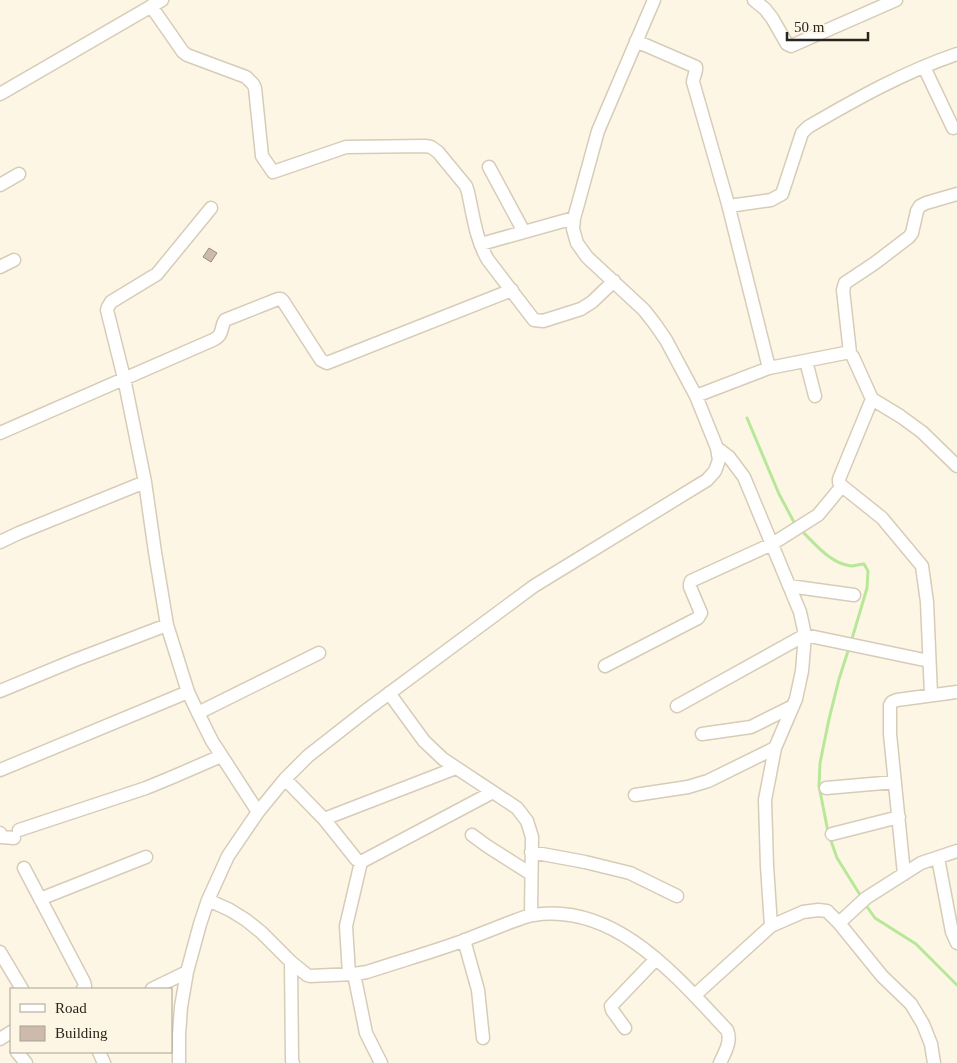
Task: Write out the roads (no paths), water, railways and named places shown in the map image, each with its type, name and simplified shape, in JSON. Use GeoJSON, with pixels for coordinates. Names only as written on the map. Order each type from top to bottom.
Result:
{"type":"FeatureCollection","features":[{"type":"Feature","properties":{"kind":"street"},"geometry":{"type":"LineString","coordinates":[[177,1062],[181,1007],[187,972],[208,900],[228,856],[258,812],[285,779],[308,756],[389,693],[534,586],[707,480],[719,460],[717,448],[696,396],[666,340],[644,310],[588,257],[577,243],[573,229],[574,218],[598,131],[654,0]]}},
{"type":"Feature","properties":{"kind":"street"},"geometry":{"type":"LineString","coordinates":[[754,0],[772,18],[787,44],[791,46],[896,0]]}},
{"type":"Feature","properties":{"kind":"street"},"geometry":{"type":"LineString","coordinates":[[0,94],[156,3],[184,52],[246,77],[253,84],[262,156],[273,172],[346,147],[431,147],[438,152],[466,186],[481,244],[488,260],[534,320],[543,321],[581,309],[592,302],[614,281]]}},
{"type":"Feature","properties":{"kind":"street"},"geometry":{"type":"LineString","coordinates":[[636,41],[696,67],[697,70],[693,82],[729,206],[768,368]]}},
{"type":"Feature","properties":{"kind":"street"},"geometry":{"type":"LineString","coordinates":[[729,206],[771,200],[783,192],[804,129],[867,93],[924,66],[957,54]]}},
{"type":"Feature","properties":{"kind":"street"},"geometry":{"type":"LineString","coordinates":[[924,66],[953,128]]}},
{"type":"Feature","properties":{"kind":"street"},"geometry":{"type":"LineString","coordinates":[[489,167],[524,232]]}},
{"type":"Feature","properties":{"kind":"street"},"geometry":{"type":"LineString","coordinates":[[0,185],[19,174]]}},
{"type":"Feature","properties":{"kind":"street"},"geometry":{"type":"LineString","coordinates":[[957,194],[920,206],[912,233],[875,263],[845,283],[844,290],[850,353],[872,399],[922,432],[957,466]]}},
{"type":"Feature","properties":{"kind":"street"},"geometry":{"type":"LineString","coordinates":[[211,208],[157,274],[110,302],[107,310],[124,378],[145,482],[167,625],[188,692],[198,713],[221,756],[258,812]]}},
{"type":"Feature","properties":{"kind":"street"},"geometry":{"type":"LineString","coordinates":[[481,244],[574,218]]}},
{"type":"Feature","properties":{"kind":"street"},"geometry":{"type":"LineString","coordinates":[[0,267],[14,260]]}},
{"type":"Feature","properties":{"kind":"street"},"geometry":{"type":"LineString","coordinates":[[0,432],[217,338],[221,333],[225,320],[279,298],[283,301],[321,360],[327,363],[512,290]]}},
{"type":"Feature","properties":{"kind":"street"},"geometry":{"type":"LineString","coordinates":[[696,396],[768,368],[850,353]]}},
{"type":"Feature","properties":{"kind":"street"},"geometry":{"type":"LineString","coordinates":[[806,361],[816,396]]}},
{"type":"Feature","properties":{"kind":"street"},"geometry":{"type":"LineString","coordinates":[[872,399],[838,479],[842,486],[882,518],[920,562],[923,569],[927,602],[931,695]]}},
{"type":"Feature","properties":{"kind":"street"},"geometry":{"type":"LineString","coordinates":[[717,448],[729,458],[744,477],[800,612],[805,635],[802,671],[796,699],[775,748],[765,800],[767,866],[772,926]]}},
{"type":"Feature","properties":{"kind":"street"},"geometry":{"type":"LineString","coordinates":[[0,542],[145,482]]}},
{"type":"Feature","properties":{"kind":"street"},"geometry":{"type":"LineString","coordinates":[[605,666],[698,618],[701,611],[690,586],[691,581],[772,544],[818,515],[842,486]]}},
{"type":"Feature","properties":{"kind":"street"},"geometry":{"type":"LineString","coordinates":[[789,586],[854,595]]}},
{"type":"Feature","properties":{"kind":"street"},"geometry":{"type":"LineString","coordinates":[[0,691],[167,625]]}},
{"type":"Feature","properties":{"kind":"street"},"geometry":{"type":"LineString","coordinates":[[677,706],[805,635],[930,661]]}},
{"type":"Feature","properties":{"kind":"street"},"geometry":{"type":"LineString","coordinates":[[198,713],[319,653]]}},
{"type":"Feature","properties":{"kind":"street"},"geometry":{"type":"LineString","coordinates":[[0,770],[188,692]]}},
{"type":"Feature","properties":{"kind":"street"},"geometry":{"type":"LineString","coordinates":[[904,874],[890,734],[890,705],[897,700],[957,692]]}},
{"type":"Feature","properties":{"kind":"street"},"geometry":{"type":"LineString","coordinates":[[389,693],[424,741],[456,768],[517,808],[526,821],[532,837],[531,915]]}},
{"type":"Feature","properties":{"kind":"street"},"geometry":{"type":"LineString","coordinates":[[702,734],[750,727],[793,706]]}},
{"type":"Feature","properties":{"kind":"street"},"geometry":{"type":"LineString","coordinates":[[635,795],[688,787],[708,781],[775,748]]}},
{"type":"Feature","properties":{"kind":"street"},"geometry":{"type":"LineString","coordinates":[[0,833],[2,837],[17,834],[153,786],[221,756]]}},
{"type":"Feature","properties":{"kind":"street"},"geometry":{"type":"LineString","coordinates":[[324,819],[456,768]]}},
{"type":"Feature","properties":{"kind":"street"},"geometry":{"type":"LineString","coordinates":[[285,779],[324,819],[356,860],[361,862]]}},
{"type":"Feature","properties":{"kind":"street"},"geometry":{"type":"LineString","coordinates":[[826,788],[895,782]]}},
{"type":"Feature","properties":{"kind":"street"},"geometry":{"type":"LineString","coordinates":[[381,1063],[366,1033],[351,974],[346,926],[361,862],[493,792]]}},
{"type":"Feature","properties":{"kind":"street"},"geometry":{"type":"LineString","coordinates":[[832,834],[899,817]]}},
{"type":"Feature","properties":{"kind":"street"},"geometry":{"type":"LineString","coordinates":[[472,835],[531,874]]}},
{"type":"Feature","properties":{"kind":"street"},"geometry":{"type":"LineString","coordinates":[[839,923],[864,900],[904,874],[921,864],[957,851]]}},
{"type":"Feature","properties":{"kind":"street"},"geometry":{"type":"LineString","coordinates":[[532,852],[630,873],[676,896]]}},
{"type":"Feature","properties":{"kind":"street"},"geometry":{"type":"LineString","coordinates":[[40,899],[146,857]]}},
{"type":"Feature","properties":{"kind":"street"},"geometry":{"type":"LineString","coordinates":[[938,858],[952,932],[957,943]]}},
{"type":"Feature","properties":{"kind":"street"},"geometry":{"type":"LineString","coordinates":[[24,868],[84,982],[84,988]]}},
{"type":"Feature","properties":{"kind":"street"},"geometry":{"type":"LineString","coordinates":[[208,900],[246,920],[303,973],[310,976],[367,972],[464,940],[531,915],[556,913],[587,918],[624,935],[656,959],[695,995],[729,1033],[728,1044],[720,1063]]}},
{"type":"Feature","properties":{"kind":"street"},"geometry":{"type":"LineString","coordinates":[[695,995],[772,926],[803,912],[827,911],[882,976],[910,1004],[926,1030],[931,1044],[934,1063]]}},
{"type":"Feature","properties":{"kind":"street"},"geometry":{"type":"LineString","coordinates":[[464,940],[478,990],[483,1038]]}},
{"type":"Feature","properties":{"kind":"street"},"geometry":{"type":"LineString","coordinates":[[0,952],[21,988]]}},
{"type":"Feature","properties":{"kind":"street"},"geometry":{"type":"LineString","coordinates":[[625,1028],[611,1006],[656,959]]}},
{"type":"Feature","properties":{"kind":"street"},"geometry":{"type":"LineString","coordinates":[[291,962],[293,1063]]}},
{"type":"Feature","properties":{"kind":"street"},"geometry":{"type":"LineString","coordinates":[[154,988],[187,972]]}},
{"type":"Feature","properties":{"kind":"street"},"geometry":{"type":"LineString","coordinates":[[18,1053],[26,1063]]}},
{"type":"Feature","properties":{"kind":"waterway"},"geometry":{"type":"LineString","coordinates":[[747,418],[779,494],[795,524]]}},
{"type":"Feature","properties":{"kind":"waterway"},"geometry":{"type":"LineString","coordinates":[[801,530],[830,557],[851,566],[864,564],[868,571],[867,588],[851,642]]}},
{"type":"Feature","properties":{"kind":"waterway"},"geometry":{"type":"LineString","coordinates":[[828,832],[819,786],[820,763],[839,679],[849,648]]}},
{"type":"Feature","properties":{"kind":"waterway"},"geometry":{"type":"LineString","coordinates":[[830,838],[837,858],[862,898]]}},
{"type":"Feature","properties":{"kind":"waterway"},"geometry":{"type":"LineString","coordinates":[[865,904],[875,918],[916,944],[957,985]]}}]}
